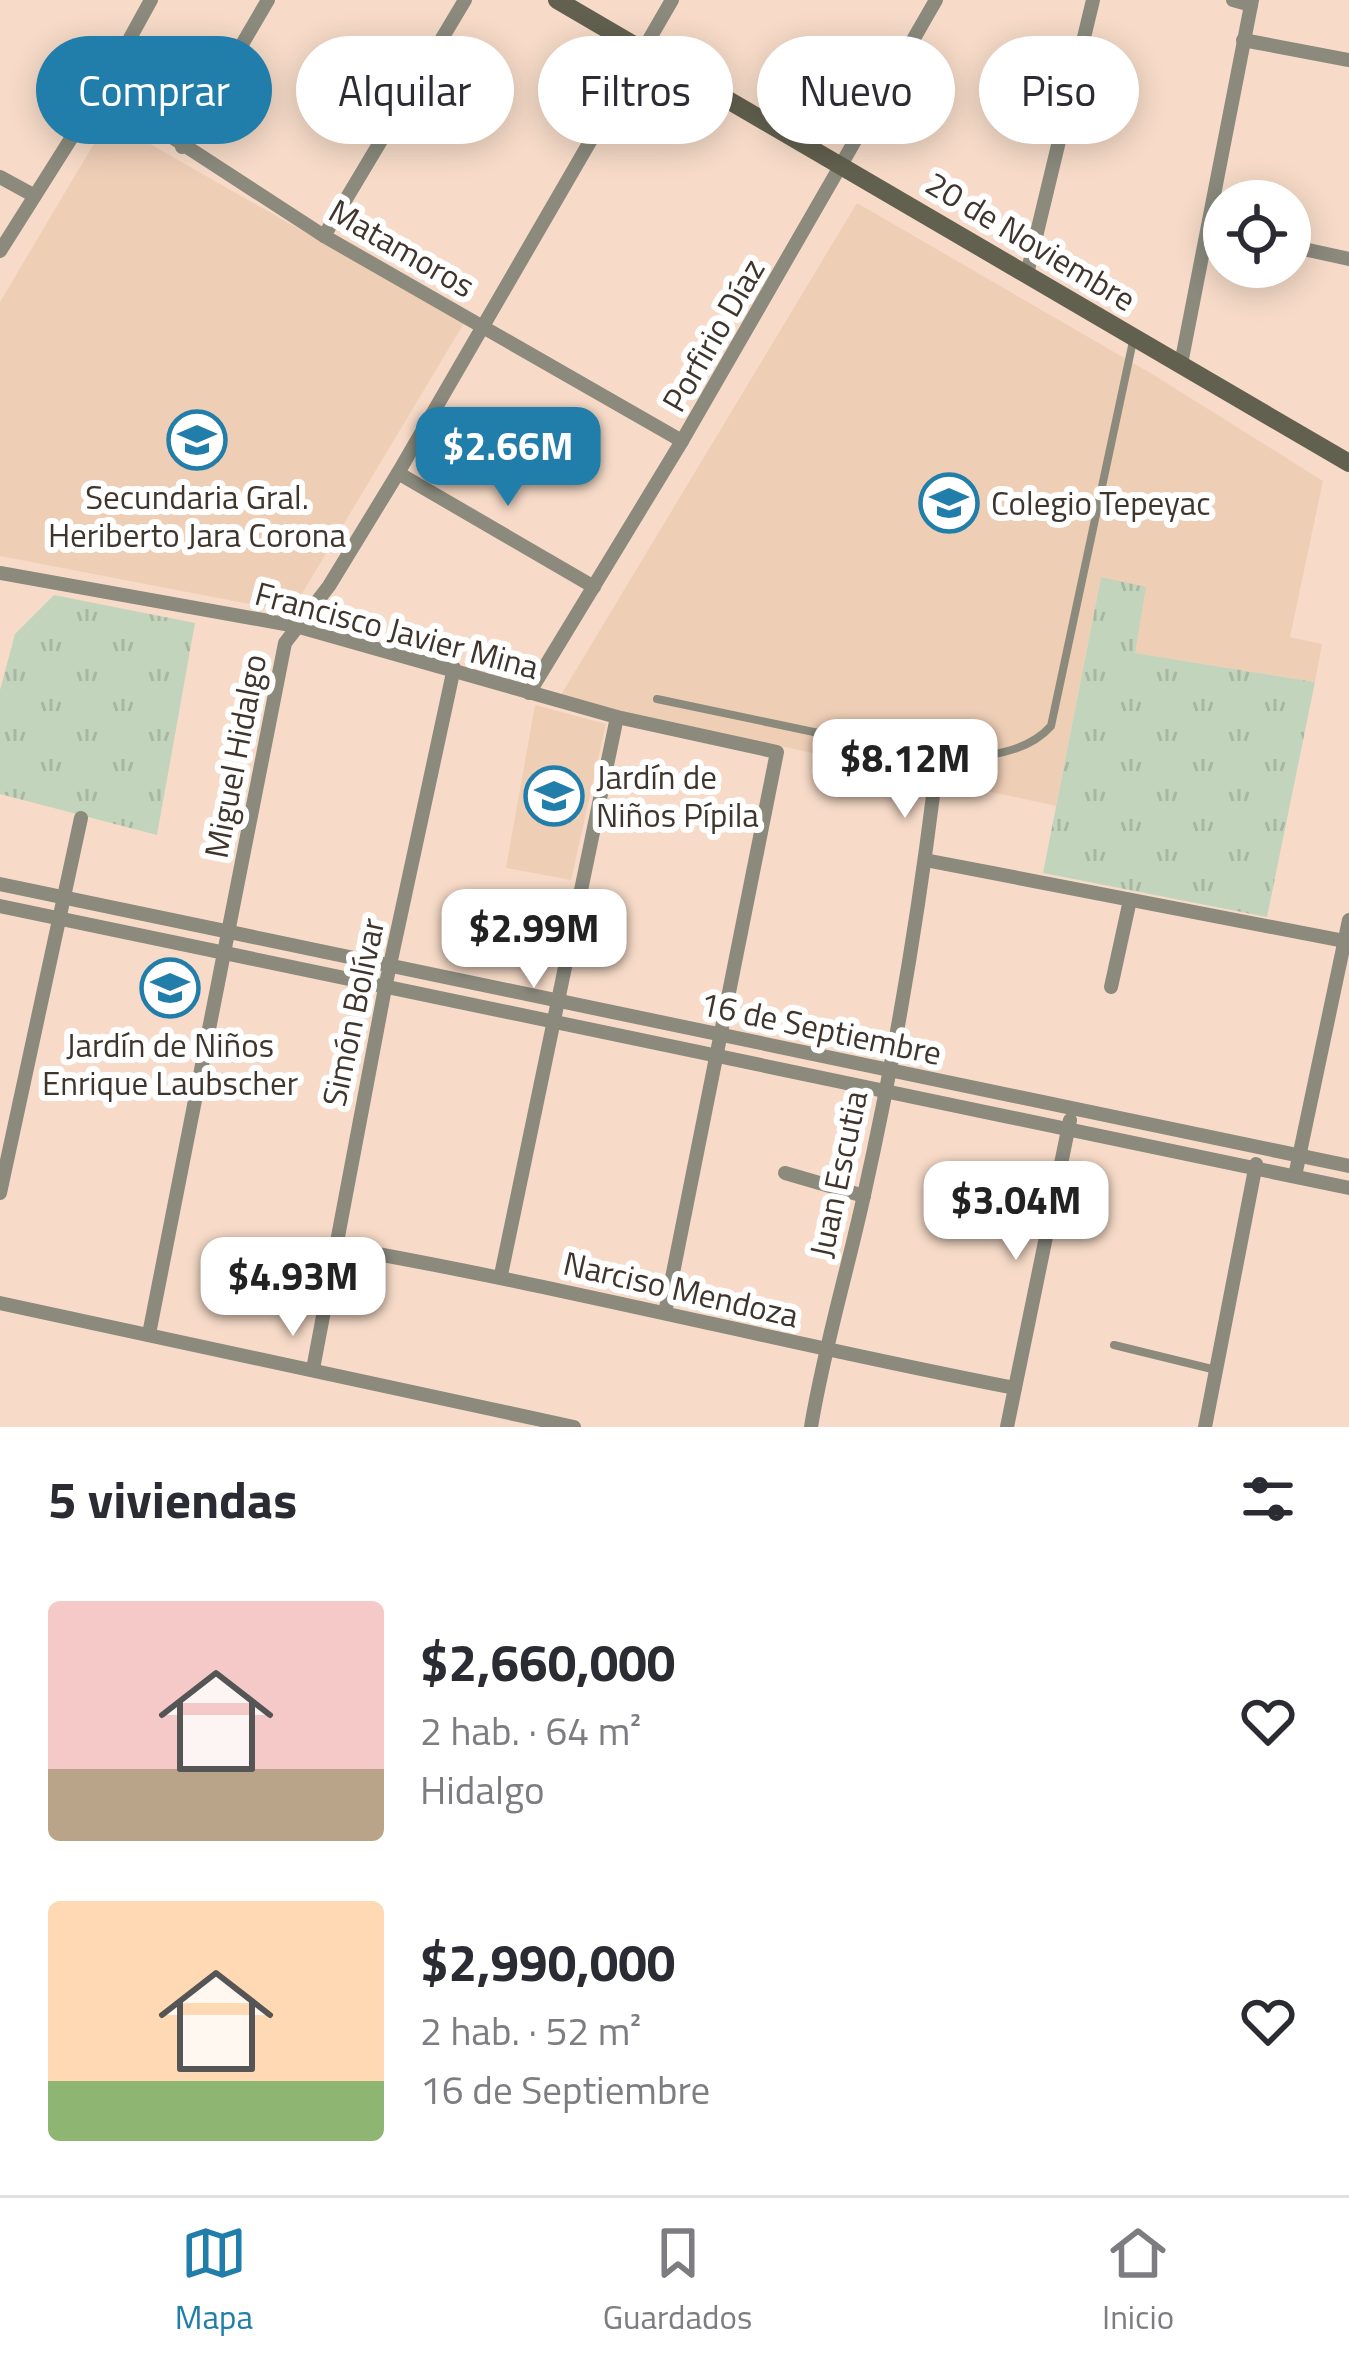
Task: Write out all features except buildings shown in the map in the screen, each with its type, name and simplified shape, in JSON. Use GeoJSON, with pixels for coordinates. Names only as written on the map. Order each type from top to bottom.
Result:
{"type":"FeatureCollection","features":[{"type":"Feature","properties":{"kind":"main road","name":"20 de Noviembre"},"geometry":{"type":"LineString","coordinates":[[556,0],[616,36]]}},
{"type":"Feature","properties":{"kind":"main road","name":"20 de Noviembre"},"geometry":{"type":"LineString","coordinates":[[733,102],[1349,463]]}},
{"type":"Feature","properties":{"kind":"street"},"geometry":{"type":"LineString","coordinates":[[182,147],[268,0]]}},
{"type":"Feature","properties":{"kind":"street"},"geometry":{"type":"LineString","coordinates":[[324,236],[465,0]]}},
{"type":"Feature","properties":{"kind":"street","name":"Miguel Hidalgo"},"geometry":{"type":"LineString","coordinates":[[649,36],[672,0]]}},
{"type":"Feature","properties":{"kind":"street","name":"Porfirio Díaz"},"geometry":{"type":"LineString","coordinates":[[529,693],[682,441],[937,0]]}},
{"type":"Feature","properties":{"kind":"street"},"geometry":{"type":"LineString","coordinates":[[1027,274],[1093,0]]}},
{"type":"Feature","properties":{"kind":"street"},"geometry":{"type":"LineString","coordinates":[[1216,180],[1251,3],[1233,0]]}},
{"type":"Feature","properties":{"kind":"street"},"geometry":{"type":"LineString","coordinates":[[128,36],[144,2]]}},
{"type":"Feature","properties":{"kind":"street"},"geometry":{"type":"LineString","coordinates":[[1243,40],[1349,60]]}},
{"type":"Feature","properties":{"kind":"street"},"geometry":{"type":"LineString","coordinates":[[0,251],[67,144]]}},
{"type":"Feature","properties":{"kind":"street","name":"Matamoros"},"geometry":{"type":"LineString","coordinates":[[178,144],[324,236],[682,441]]}},
{"type":"Feature","properties":{"kind":"street","name":"Miguel Hidalgo"},"geometry":{"type":"LineString","coordinates":[[149,1334],[285,643],[329,586],[398,473],[587,144]]}},
{"type":"Feature","properties":{"kind":"street"},"geometry":{"type":"LineString","coordinates":[[0,177],[33,195]]}},
{"type":"Feature","properties":{"kind":"street"},"geometry":{"type":"LineString","coordinates":[[1181,364],[1203,250]]}},
{"type":"Feature","properties":{"kind":"street"},"geometry":{"type":"LineString","coordinates":[[1311,251],[1349,259]]}},
{"type":"Feature","properties":{"kind":"street"},"geometry":{"type":"LineString","coordinates":[[398,473],[594,587]]}},
{"type":"Feature","properties":{"kind":"street","name":"Francisco Javier Mina"},"geometry":{"type":"LineString","coordinates":[[0,573],[296,626],[616,717],[777,752],[719,1034]]}},
{"type":"Feature","properties":{"kind":"street","name":"Simón Bolívar"},"geometry":{"type":"LineString","coordinates":[[313,1369],[389,967],[454,668]]}},
{"type":"Feature","properties":{"kind":"street"},"geometry":{"type":"LineString","coordinates":[[500,1275],[616,717]]}},
{"type":"Feature","properties":{"kind":"street","name":"Juan Escutia"},"geometry":{"type":"LineString","coordinates":[[811,1427],[823,1351],[864,1196],[934,788]]}},
{"type":"Feature","properties":{"kind":"street"},"geometry":{"type":"LineString","coordinates":[[0,1193],[81,818]]}},
{"type":"Feature","properties":{"kind":"street"},"geometry":{"type":"LineString","coordinates":[[925,860],[1347,942]]}},
{"type":"Feature","properties":{"kind":"street","name":"16 de Septiembre"},"geometry":{"type":"LineString","coordinates":[[0,884],[1349,1166]]}},
{"type":"Feature","properties":{"kind":"street"},"geometry":{"type":"LineString","coordinates":[[1111,987],[1130,900]]}},
{"type":"Feature","properties":{"kind":"street","name":"16 de Septiembre"},"geometry":{"type":"LineString","coordinates":[[0,906],[1349,1188]]}},
{"type":"Feature","properties":{"kind":"street"},"geometry":{"type":"LineString","coordinates":[[1295,1176],[1349,920]]}},
{"type":"Feature","properties":{"kind":"street"},"geometry":{"type":"LineString","coordinates":[[665,1312],[719,1034]]}},
{"type":"Feature","properties":{"kind":"street"},"geometry":{"type":"LineString","coordinates":[[1007,1427],[1072,1109]]}},
{"type":"Feature","properties":{"kind":"street"},"geometry":{"type":"LineString","coordinates":[[1205,1427],[1259,1147]]}},
{"type":"Feature","properties":{"kind":"street"},"geometry":{"type":"LineString","coordinates":[[785,1174],[864,1196]]}},
{"type":"Feature","properties":{"kind":"street","name":"Narciso Mendoza"},"geometry":{"type":"LineString","coordinates":[[333,1246],[500,1275],[823,1351],[1016,1388]]}},
{"type":"Feature","properties":{"kind":"street"},"geometry":{"type":"LineString","coordinates":[[0,1303],[574,1427]]}},
{"type":"Feature","properties":{"kind":"lane"},"geometry":{"type":"LineString","coordinates":[[657,699],[951,758],[1005,752],[1043,736],[1051,726],[1134,337]]}},
{"type":"Feature","properties":{"kind":"lane"},"geometry":{"type":"LineString","coordinates":[[1114,1345],[1216,1370]]}},
{"type":"Feature","properties":{"kind":"shaded area","name":"Secundaria Gral. Heriberto Jara Corona"},"geometry":{"type":"Polygon","coordinates":[[[94,144],[150,144],[464,323],[291,612],[0,556],[0,302],[94,144]]]}},
{"type":"Feature","properties":{"kind":"shaded area","name":"Colegio Tepeyac"},"geometry":{"type":"Polygon","coordinates":[[[857,203],[1152,374],[1323,481],[1290,637],[1322,644],[1315,682],[1135,653],[1101,577],[1056,806],[559,698],[857,203]]]}},
{"type":"Feature","properties":{"kind":"shaded area","name":"Jardín de Niños Pípila"},"geometry":{"type":"Polygon","coordinates":[[[535,705],[606,724],[571,880],[506,868],[535,705]]]}},
{"type":"Feature","properties":{"kind":"shaded area","name":"Jardín de Niños Enrique Laubscher"},"geometry":{"type":"Polygon","coordinates":[[[165,957],[188,963],[175,1019],[152,1014],[165,957]]]}},
{"type":"Feature","properties":{"kind":"green space"},"geometry":{"type":"Polygon","coordinates":[[[1101,577],[1146,587],[1135,653],[1315,682],[1267,917],[1043,873],[1101,577]]]}},
{"type":"Feature","properties":{"kind":"green space"},"geometry":{"type":"Polygon","coordinates":[[[54,595],[195,623],[157,835],[0,794],[0,690],[15,634],[54,595]]]}},
{"type":"Feature","properties":{"kind":"place","name":"Secundaria Gral. Heriberto Jara Corona"},"geometry":{"type":"Point","coordinates":[197,440]}},
{"type":"Feature","properties":{"kind":"place","name":"Colegio Tepeyac"},"geometry":{"type":"Point","coordinates":[949,503]}},
{"type":"Feature","properties":{"kind":"place","name":"Jardín de Niños Pípila"},"geometry":{"type":"Point","coordinates":[554,796]}},
{"type":"Feature","properties":{"kind":"place","name":"Jardín de Niños Enrique Laubscher"},"geometry":{"type":"Point","coordinates":[170,988]}}]}
